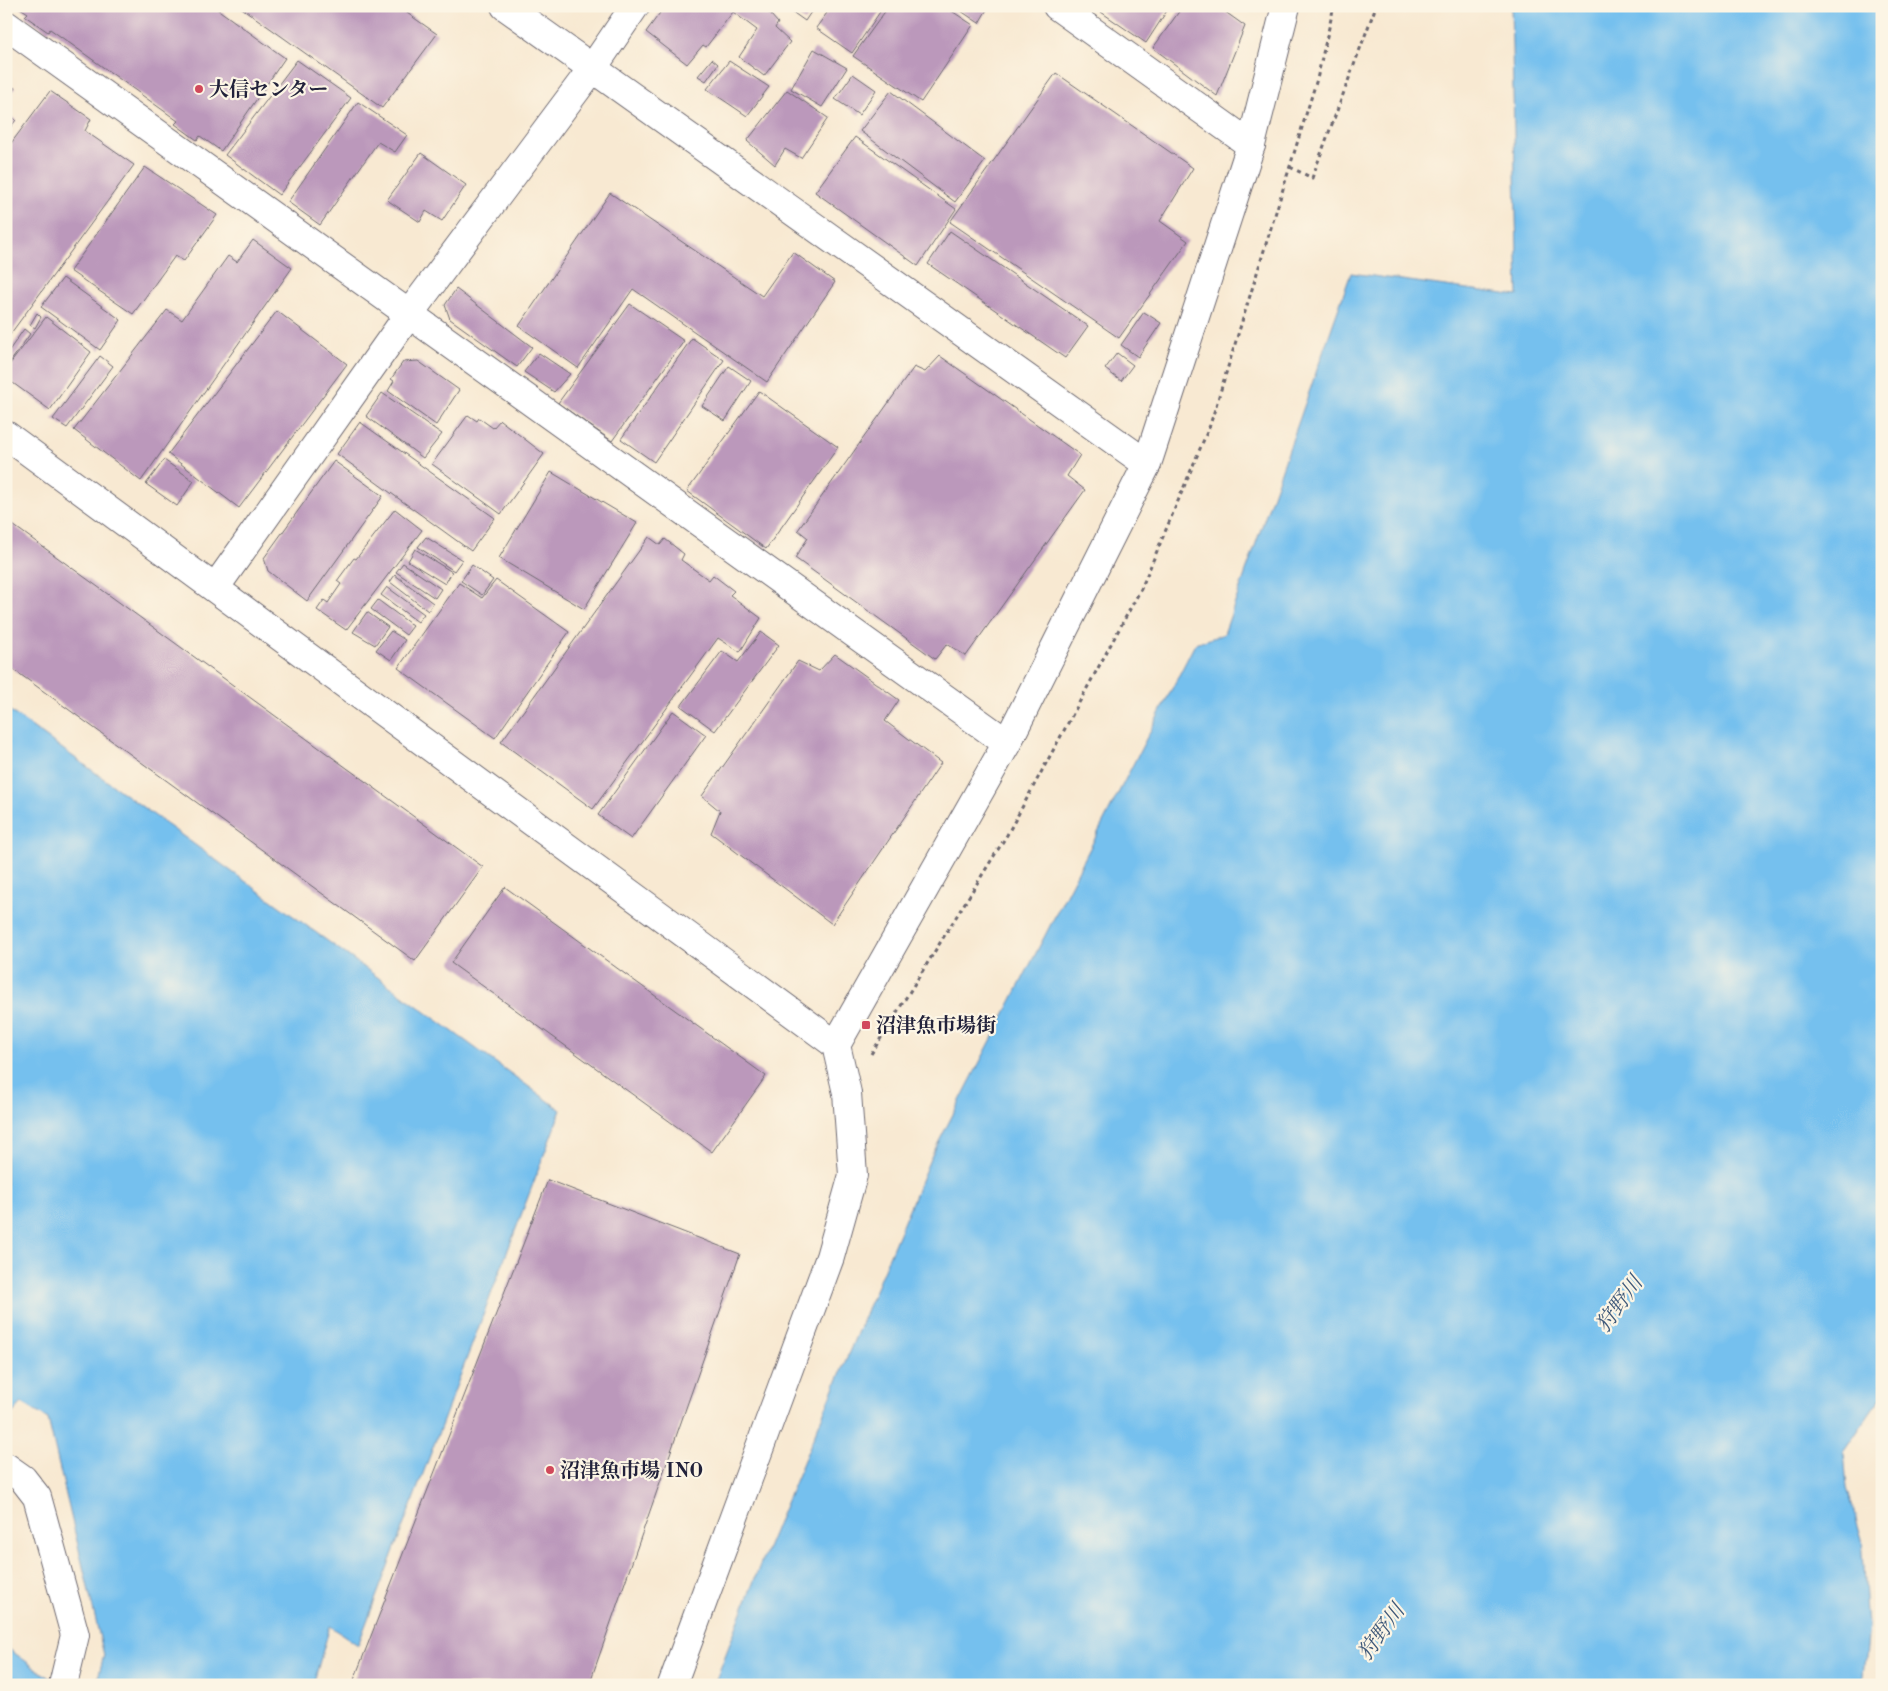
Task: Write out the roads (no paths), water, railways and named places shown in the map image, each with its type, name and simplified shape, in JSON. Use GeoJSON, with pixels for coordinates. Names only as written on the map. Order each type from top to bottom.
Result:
{"type":"FeatureCollection","features":[{"type":"Feature","properties":{"kind":"street"},"geometry":{"type":"LineString","coordinates":[[506,6],[1147,464]]}},
{"type":"Feature","properties":{"kind":"street"},"geometry":{"type":"LineString","coordinates":[[215,588],[409,314],[592,69],[635,6]]}},
{"type":"Feature","properties":{"kind":"street"},"geometry":{"type":"LineString","coordinates":[[1057,6],[1252,145]]}},
{"type":"Feature","properties":{"kind":"street"},"geometry":{"type":"LineString","coordinates":[[836,1045],[1007,743],[1147,464],[1252,145],[1286,6]]}},
{"type":"Feature","properties":{"kind":"street"},"geometry":{"type":"LineString","coordinates":[[6,26],[1007,743]]}},
{"type":"Feature","properties":{"kind":"street"},"geometry":{"type":"LineString","coordinates":[[6,435],[836,1045],[847,1093],[853,1175],[830,1257],[672,1685]]}},
{"type":"Feature","properties":{"kind":"street"},"geometry":{"type":"LineString","coordinates":[[6,1468],[23,1479],[37,1497],[42,1512],[75,1635],[64,1682]]}},
{"type":"Feature","properties":{"kind":"water","name":"狩野川"},"geometry":{"type":"Polygon","coordinates":[[[1511,6],[1882,6],[1882,1396],[1844,1451],[1847,1488],[1862,1539],[1868,1626],[1863,1677],[1866,1685],[714,1685],[760,1565],[930,1159],[1195,644],[1224,634],[1351,273],[1518,296],[1511,6]]]}},
{"type":"Feature","properties":{"kind":"water"},"geometry":{"type":"Polygon","coordinates":[[[6,708],[561,1110],[358,1645],[330,1626],[313,1685],[96,1685],[104,1655],[48,1419],[22,1403],[6,1420],[6,708]]]}},
{"type":"Feature","properties":{"kind":"water"},"geometry":{"type":"Polygon","coordinates":[[[6,1647],[59,1685],[6,1685],[6,1647]]]}},
{"type":"Feature","properties":{"kind":"place","name":"大信センター"},"geometry":{"type":"Point","coordinates":[199,89]}},
{"type":"Feature","properties":{"kind":"place","name":"沼津魚市場街"},"geometry":{"type":"Point","coordinates":[866,1025]}},
{"type":"Feature","properties":{"kind":"place","name":"沼津魚市場 INO"},"geometry":{"type":"Point","coordinates":[550,1470]}}]}
